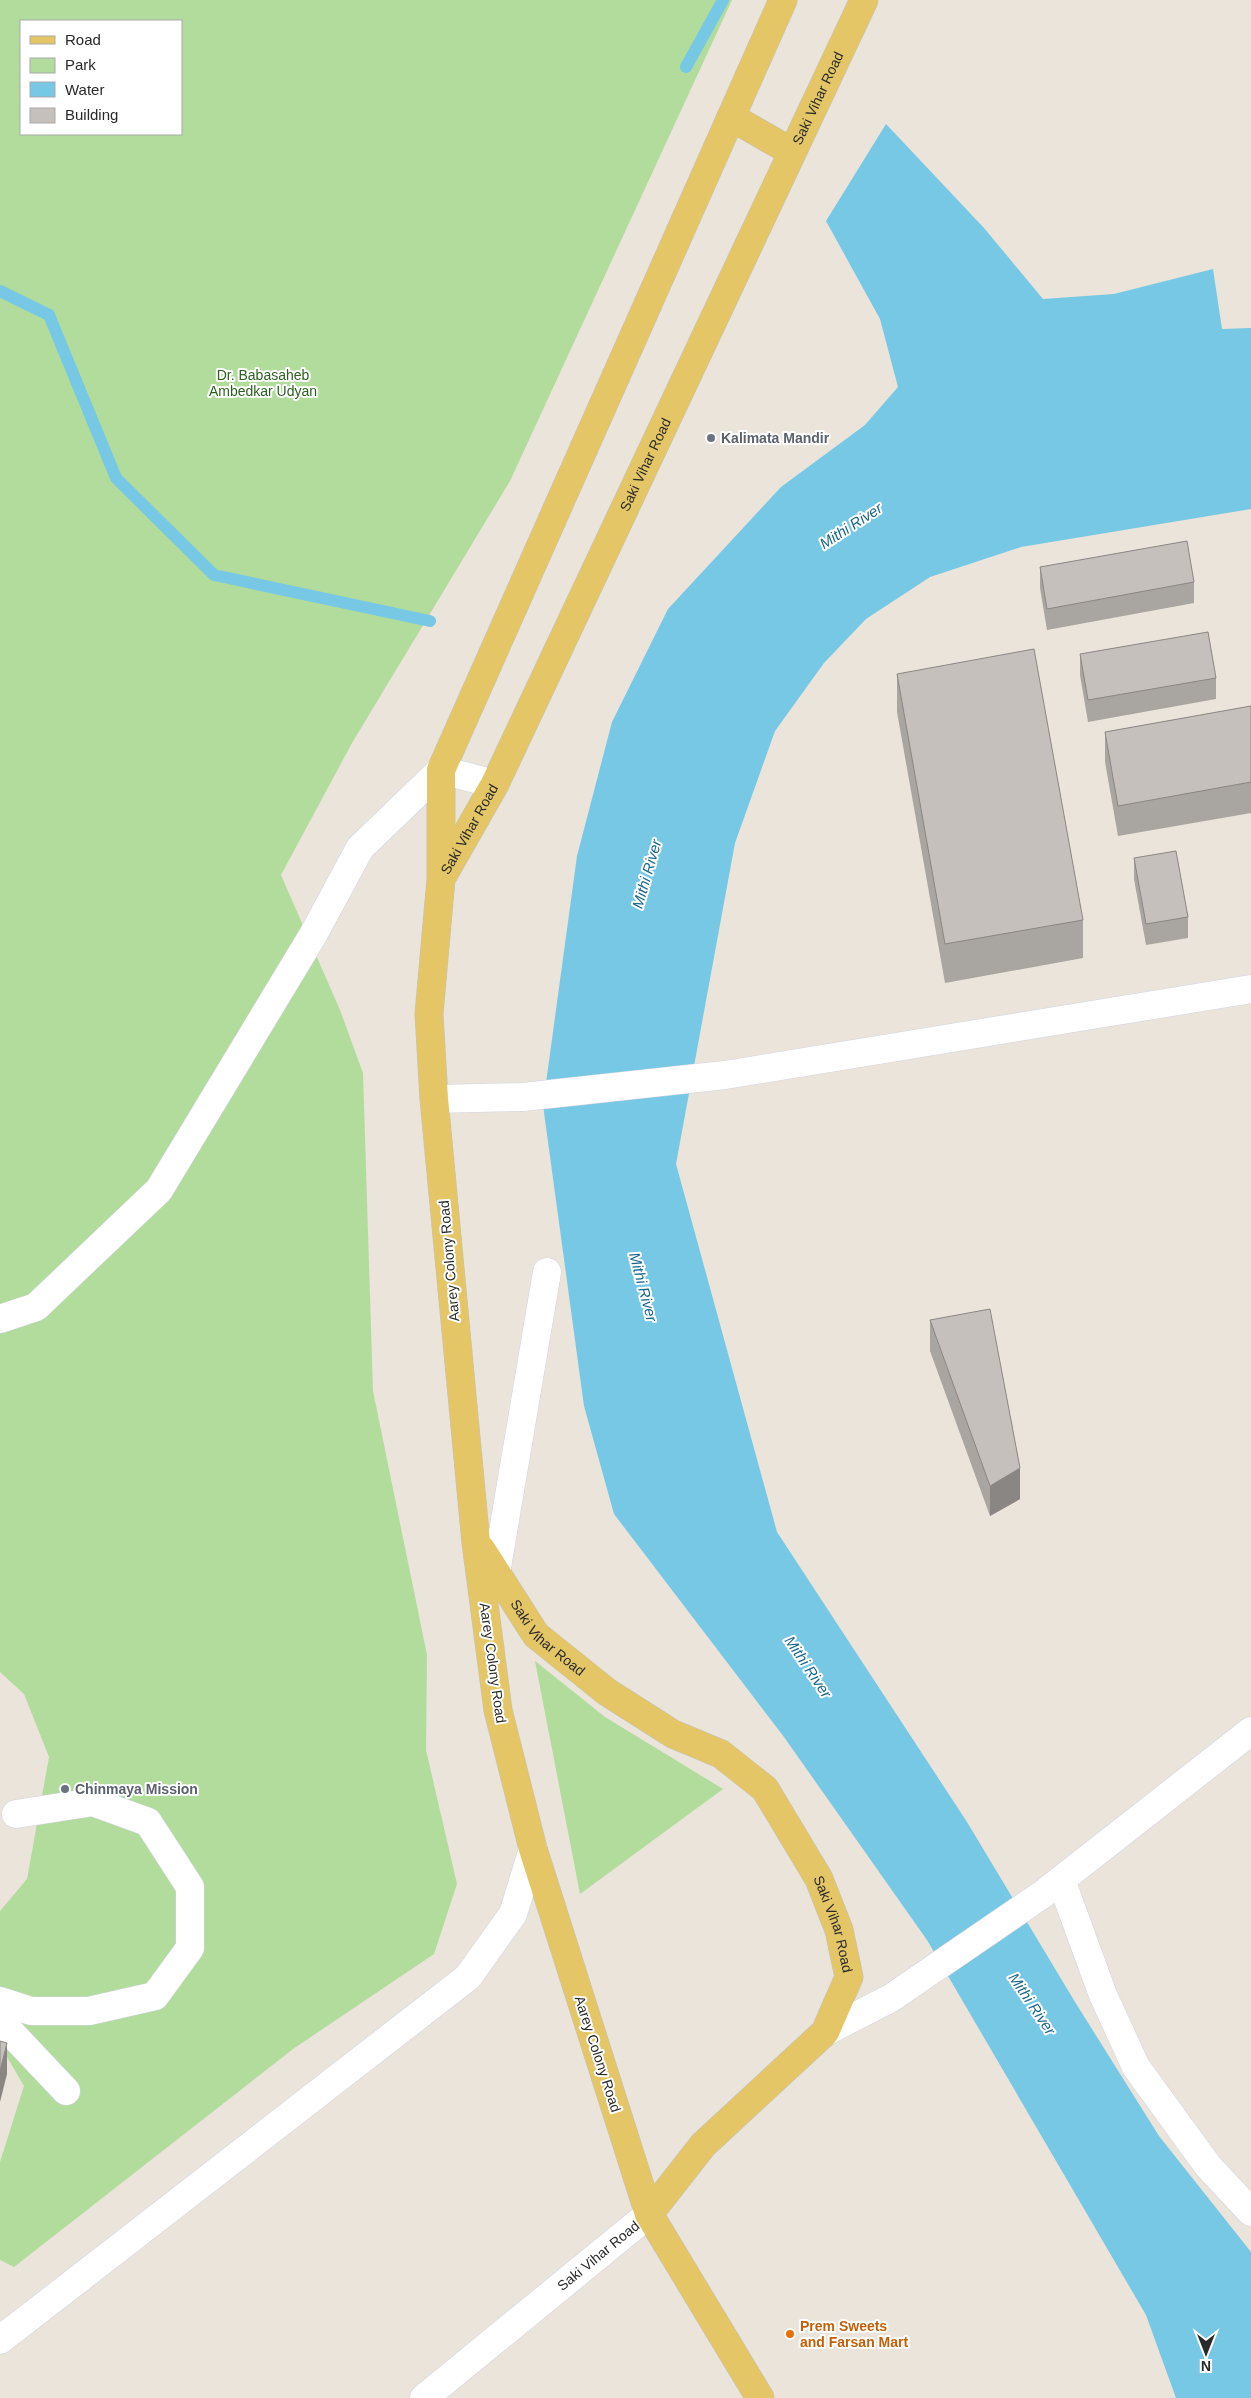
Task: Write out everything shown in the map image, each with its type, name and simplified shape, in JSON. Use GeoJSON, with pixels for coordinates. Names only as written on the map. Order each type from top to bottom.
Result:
{"type":"FeatureCollection","features":[{"type":"Feature","properties":{"kind":"main road","name":"Saki Vihar Road"},"geometry":{"type":"LineString","coordinates":[[440,879],[441,770],[783,0]]}},
{"type":"Feature","properties":{"kind":"main road","name":"Saki Vihar Road"},"geometry":{"type":"LineString","coordinates":[[440,879],[495,784],[864,0]]}},
{"type":"Feature","properties":{"kind":"main road"},"geometry":{"type":"LineString","coordinates":[[731,117],[792,152]]}},
{"type":"Feature","properties":{"kind":"main road","name":"Aarey Colony Road"},"geometry":{"type":"LineString","coordinates":[[440,879],[429,1014],[434,1099],[476,1543],[498,1710],[533,1849],[649,2214],[760,2398]]}},
{"type":"Feature","properties":{"kind":"main road","name":"Saki Vihar Road"},"geometry":{"type":"LineString","coordinates":[[476,1543],[536,1635],[543,1641],[607,1692],[673,1734],[721,1754],[765,1789],[819,1879],[839,1930],[849,1977],[826,2032],[703,2145],[649,2214]]}},
{"type":"Feature","properties":{"kind":"street"},"geometry":{"type":"LineString","coordinates":[[0,1320],[36,1307],[159,1190],[313,935],[360,848],[441,770],[495,784]]}},
{"type":"Feature","properties":{"kind":"street"},"geometry":{"type":"LineString","coordinates":[[434,1099],[523,1097],[725,1075],[1251,989]]}},
{"type":"Feature","properties":{"kind":"street"},"geometry":{"type":"LineString","coordinates":[[496,1573],[546,1272]]}},
{"type":"Feature","properties":{"kind":"street"},"geometry":{"type":"LineString","coordinates":[[826,2032],[891,1998],[1052,1887],[1251,1731]]}},
{"type":"Feature","properties":{"kind":"street"},"geometry":{"type":"LineString","coordinates":[[0,2001],[31,2011],[90,2011],[155,1996],[190,1948],[190,1887],[148,1822],[93,1802],[16,1814]]}},
{"type":"Feature","properties":{"kind":"street"},"geometry":{"type":"LineString","coordinates":[[0,2340],[468,1977],[513,1914],[533,1849]]}},
{"type":"Feature","properties":{"kind":"street"},"geometry":{"type":"LineString","coordinates":[[1052,1887],[1136,2067],[1208,2166],[1251,2212]]}},
{"type":"Feature","properties":{"kind":"street"},"geometry":{"type":"LineString","coordinates":[[0,2021],[66,2092]]}},
{"type":"Feature","properties":{"kind":"street","name":"Saki Vihar Road"},"geometry":{"type":"LineString","coordinates":[[424,2398],[649,2214]]}},
{"type":"Feature","properties":{"kind":"green space","name":"Dr. Babasaheb Ambedkar Udyan"},"geometry":{"type":"Polygon","coordinates":[[[0,0],[732,0],[510,481],[352,743],[281,875],[340,1010],[363,1073],[373,1391],[427,1655],[426,1750],[457,1884],[434,1954],[293,2049],[14,2267],[0,2260],[0,2162],[24,2086],[0,2045],[0,1911],[27,1879],[49,1757],[24,1694],[0,1672],[0,0]]]}},
{"type":"Feature","properties":{"kind":"green space"},"geometry":{"type":"Polygon","coordinates":[[[535,1661],[605,1717],[723,1789],[580,1894],[535,1661]]]}},
{"type":"Feature","properties":{"kind":"water","name":"Mithi River"},"geometry":{"type":"Polygon","coordinates":[[[886,124],[984,228],[1043,299],[1114,294],[1213,269],[1222,329],[1251,328],[1251,509],[1021,547],[930,577],[866,619],[824,663],[775,731],[735,843],[676,1164],[777,1532],[967,1822],[1075,2002],[1159,2136],[1251,2252],[1251,2398],[1176,2398],[1146,2315],[927,1940],[784,1737],[614,1514],[584,1406],[543,1105],[577,856],[612,722],[668,609],[781,487],[865,425],[898,387],[880,319],[826,221],[886,124]]]}},
{"type":"Feature","properties":{"kind":"building"},"geometry":{"type":"Polygon","coordinates":[[[1187,541],[1194,582],[1047,609],[1040,567],[1187,541]]]}},
{"type":"Feature","properties":{"kind":"building"},"geometry":{"type":"Polygon","coordinates":[[[1208,632],[1216,678],[1088,700],[1080,654],[1208,632]]]}},
{"type":"Feature","properties":{"kind":"building"},"geometry":{"type":"Polygon","coordinates":[[[1034,649],[1083,920],[945,944],[897,674],[1034,649]]]}},
{"type":"Feature","properties":{"kind":"building"},"geometry":{"type":"Polygon","coordinates":[[[1251,706],[1251,782],[1118,806],[1105,732],[1251,706]]]}},
{"type":"Feature","properties":{"kind":"building"},"geometry":{"type":"Polygon","coordinates":[[[1176,851],[1188,917],[1146,924],[1134,858],[1176,851]]]}},
{"type":"Feature","properties":{"kind":"building"},"geometry":{"type":"Polygon","coordinates":[[[990,1309],[1020,1468],[990,1486],[930,1320],[990,1309]]]}},
{"type":"Feature","properties":{"kind":"building"},"geometry":{"type":"Polygon","coordinates":[[[0,2041],[7,2043],[0,2071],[0,2041]]]}},
{"type":"Feature","properties":{"kind":"waterway"},"geometry":{"type":"LineString","coordinates":[[686,67],[723,0]]}},
{"type":"Feature","properties":{"kind":"waterway"},"geometry":{"type":"LineString","coordinates":[[0,291],[49,315],[116,478],[214,575],[430,621]]}},
{"type":"Feature","properties":{"kind":"place","name":"Kalimata Mandir"},"geometry":{"type":"Point","coordinates":[711,438]}},
{"type":"Feature","properties":{"kind":"place","name":"Chinmaya Mission"},"geometry":{"type":"Point","coordinates":[65,1789]}},
{"type":"Feature","properties":{"kind":"place","name":"Prem Sweets and Farsan Mart"},"geometry":{"type":"Point","coordinates":[790,2334]}}]}
